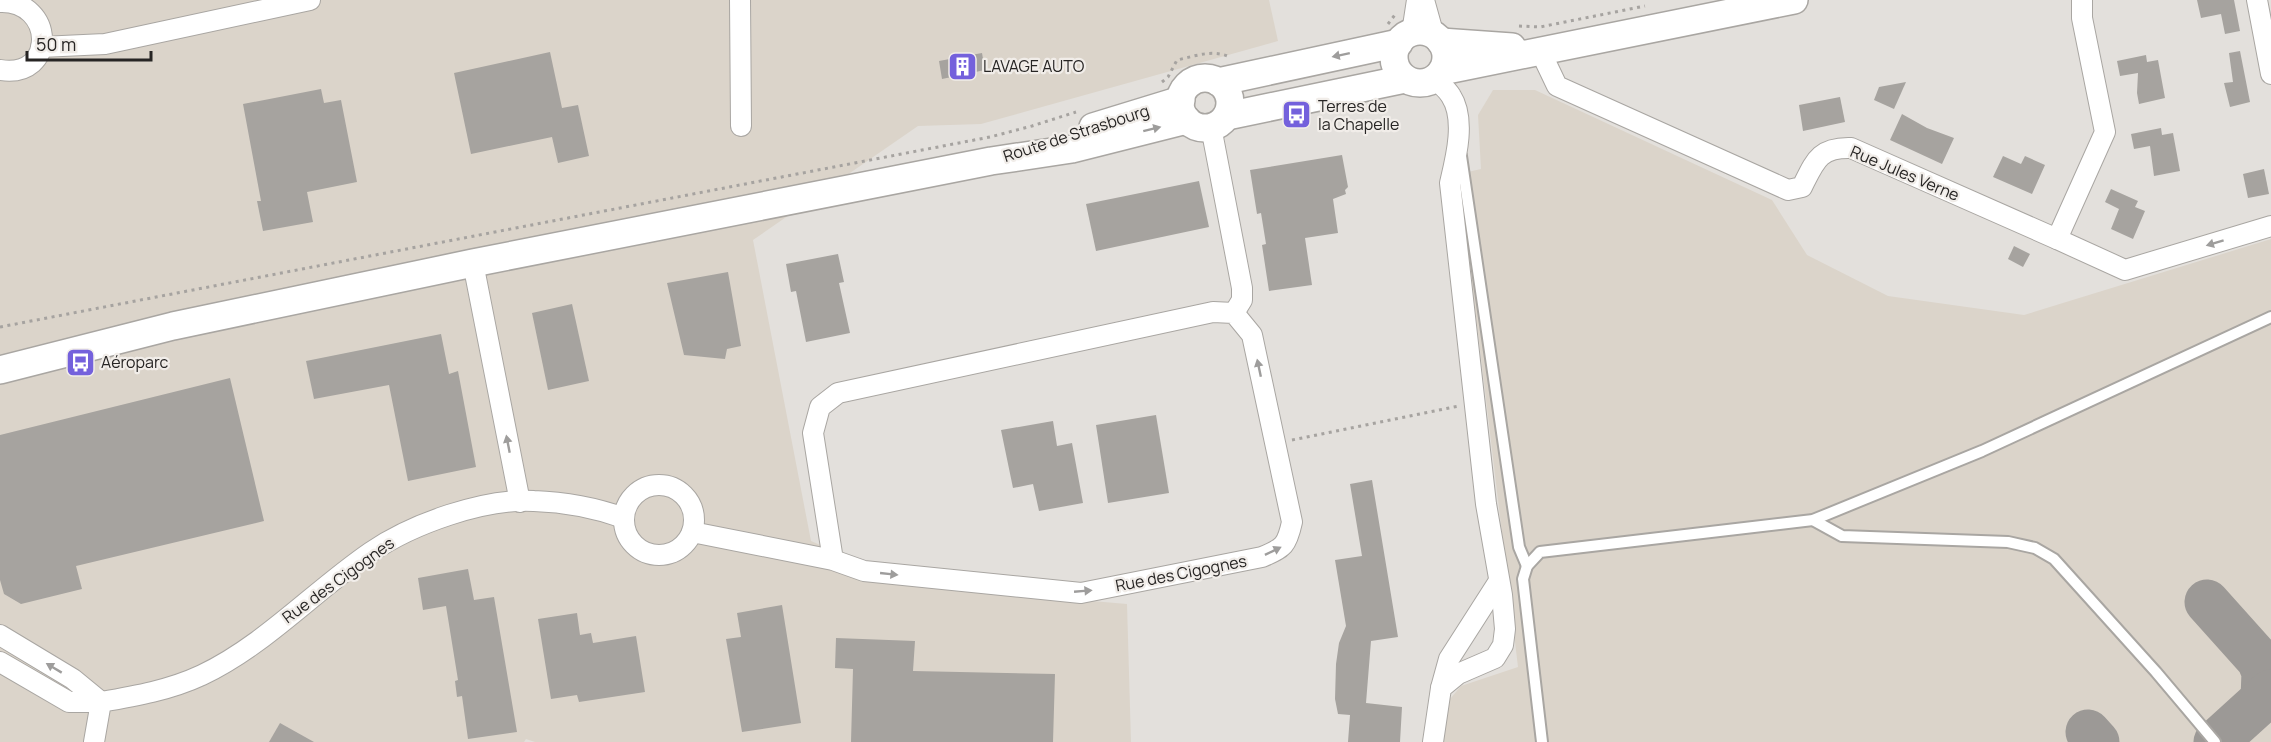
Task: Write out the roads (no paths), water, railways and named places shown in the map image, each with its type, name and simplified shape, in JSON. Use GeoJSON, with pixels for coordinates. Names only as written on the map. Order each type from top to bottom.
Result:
{"type":"FeatureCollection","features":[{"type":"Feature","properties":{"kind":"main road"},"geometry":{"type":"LineString","coordinates":[[1415,24],[1395,50],[1395,66],[1405,79],[1420,83],[1438,75],[1543,50],[1794,0]]}},
{"type":"Feature","properties":{"kind":"main road"},"geometry":{"type":"LineString","coordinates":[[1218,82],[1415,24],[1543,50]]}},
{"type":"Feature","properties":{"kind":"main road"},"geometry":{"type":"LineString","coordinates":[[1415,24],[1446,57],[1438,75]]}},
{"type":"Feature","properties":{"kind":"main road"},"geometry":{"type":"LineString","coordinates":[[1211,79],[1218,82],[1228,93],[1230,101],[1193,109],[1188,85],[1195,81],[1211,79]]}},
{"type":"Feature","properties":{"kind":"main road","name":"Route de Strasbourg"},"geometry":{"type":"LineString","coordinates":[[173,326],[473,263],[991,161],[1158,105],[1193,109],[1405,79]]}},
{"type":"Feature","properties":{"kind":"main road"},"geometry":{"type":"LineString","coordinates":[[0,351],[173,326]]}},
{"type":"Feature","properties":{"kind":"main road"},"geometry":{"type":"LineString","coordinates":[[0,370],[173,326]]}},
{"type":"Feature","properties":{"kind":"street"},"geometry":{"type":"LineString","coordinates":[[41,47],[105,44],[310,0]]}},
{"type":"Feature","properties":{"kind":"street"},"geometry":{"type":"LineString","coordinates":[[740,0],[741,126]]}},
{"type":"Feature","properties":{"kind":"street"},"geometry":{"type":"LineString","coordinates":[[2057,239],[2105,132],[2082,9],[2071,0]]}},
{"type":"Feature","properties":{"kind":"street"},"geometry":{"type":"LineString","coordinates":[[2257,0],[2271,74]]}},
{"type":"Feature","properties":{"kind":"street"},"geometry":{"type":"LineString","coordinates":[[0,2],[18,2],[28,7],[36,15],[43,36],[36,57],[28,65],[19,69],[0,70]]}},
{"type":"Feature","properties":{"kind":"street","name":"Rue Jules Verne"},"geometry":{"type":"LineString","coordinates":[[1543,50],[1557,86],[1788,190],[1802,187],[1822,153],[1835,147],[1851,148],[2125,270],[2271,226]]}},
{"type":"Feature","properties":{"kind":"street"},"geometry":{"type":"LineString","coordinates":[[1438,75],[1453,99],[1457,111],[1459,144],[1450,183],[1486,504],[1505,629],[1503,645],[1494,658],[1458,674],[1441,688]]}},
{"type":"Feature","properties":{"kind":"street"},"geometry":{"type":"LineString","coordinates":[[833,560],[813,433],[820,407],[838,393],[1164,321],[1213,312],[1234,312],[1242,300],[1242,288],[1193,109]]}},
{"type":"Feature","properties":{"kind":"street"},"geometry":{"type":"LineString","coordinates":[[473,263],[520,502]]}},
{"type":"Feature","properties":{"kind":"street","name":"Rue des Cigognes"},"geometry":{"type":"LineString","coordinates":[[692,532],[833,560],[864,571],[1081,593],[1262,557],[1281,549],[1289,538],[1292,522],[1252,335],[1234,312]]}},
{"type":"Feature","properties":{"kind":"street"},"geometry":{"type":"LineString","coordinates":[[654,485],[677,490],[692,508],[694,520],[692,532],[677,550],[666,554],[654,554],[634,545],[628,537],[624,518],[626,506],[633,496],[642,489],[654,485]]}},
{"type":"Feature","properties":{"kind":"street","name":"Rue des Cigognes"},"geometry":{"type":"LineString","coordinates":[[0,662],[69,702],[101,702],[164,690],[203,674],[242,651],[371,552],[394,538],[430,522],[502,503],[533,501],[605,512],[624,518]]}},
{"type":"Feature","properties":{"kind":"street"},"geometry":{"type":"LineString","coordinates":[[1433,742],[1441,688],[1449,659],[1499,581]]}},
{"type":"Feature","properties":{"kind":"street"},"geometry":{"type":"LineString","coordinates":[[0,635],[74,679],[101,702],[95,732]]}},
{"type":"Feature","properties":{"kind":"lane"},"geometry":{"type":"LineString","coordinates":[[1459,144],[1519,547],[1527,566]]}},
{"type":"Feature","properties":{"kind":"lane"},"geometry":{"type":"LineString","coordinates":[[1542,742],[1523,579],[1527,566],[1540,552],[1813,520],[1982,451],[2271,317]]}},
{"type":"Feature","properties":{"kind":"lane"},"geometry":{"type":"LineString","coordinates":[[1813,520],[1842,536],[2008,542],[2035,548],[2054,559],[2069,575],[2215,742]]}},
{"type":"Feature","properties":{"kind":"place","name":"LAVAGE AUTO"},"geometry":{"type":"Point","coordinates":[962,66]}},
{"type":"Feature","properties":{"kind":"place","name":"Terres de la Chapelle"},"geometry":{"type":"Point","coordinates":[1297,115]}},
{"type":"Feature","properties":{"kind":"place","name":"Aéroparc"},"geometry":{"type":"Point","coordinates":[80,362]}}]}
